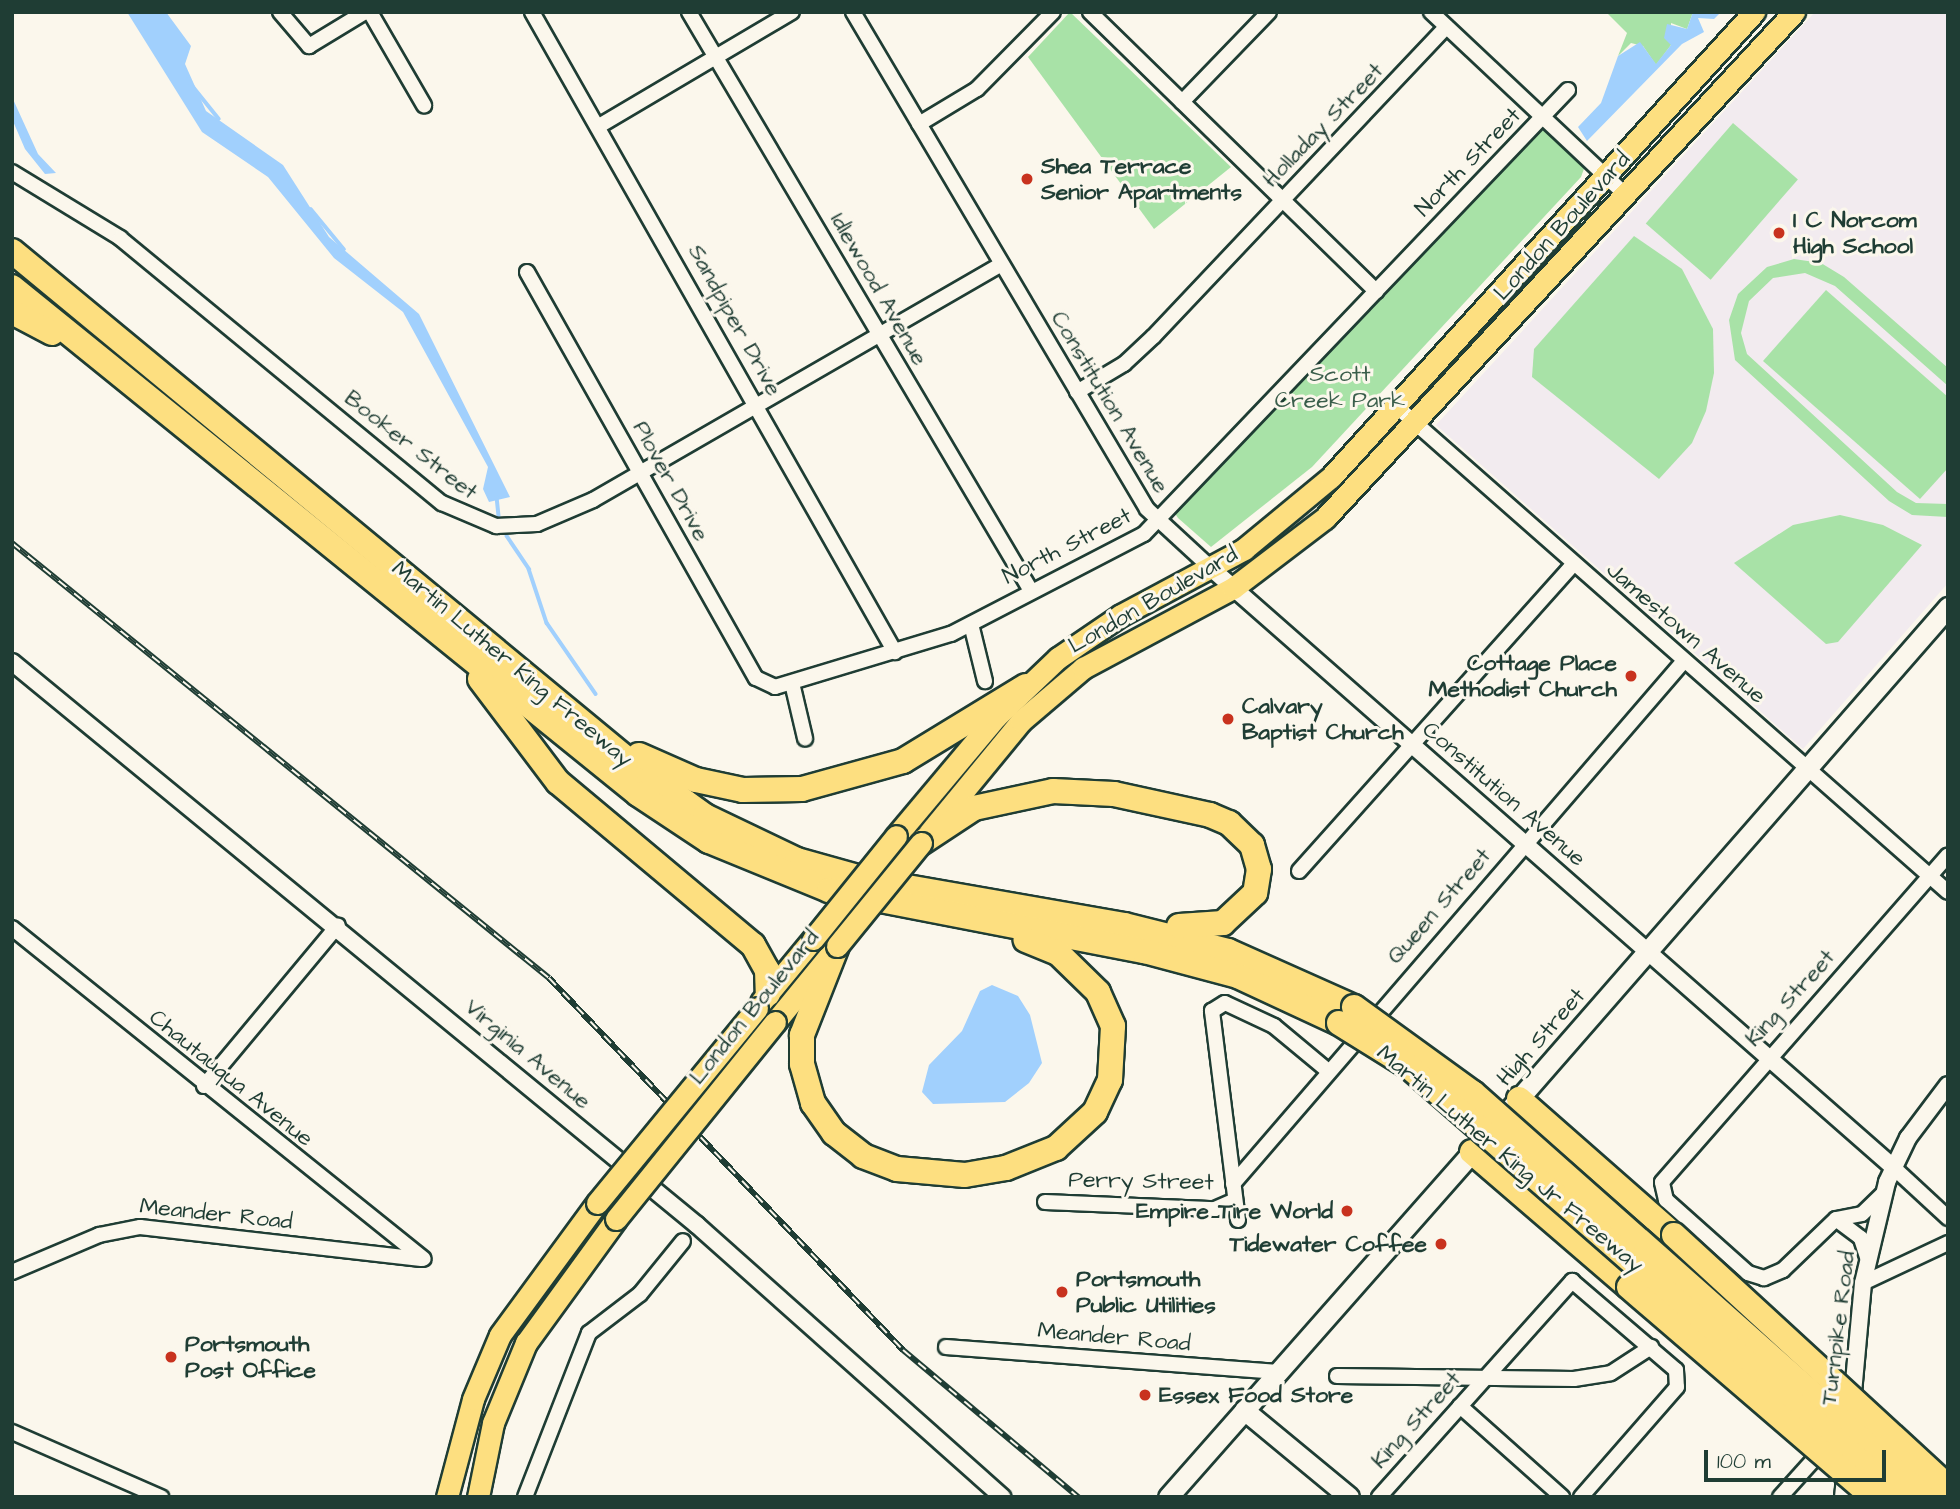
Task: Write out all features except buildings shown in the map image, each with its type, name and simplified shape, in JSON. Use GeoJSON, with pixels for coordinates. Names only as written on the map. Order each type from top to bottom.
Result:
{"type":"FeatureCollection","features":[{"type":"Feature","properties":{"kind":"highway","name":"Martin Luther King Freeway"},"geometry":{"type":"LineString","coordinates":[[12,251],[668,793],[769,849],[872,881],[1090,919]]}},
{"type":"Feature","properties":{"kind":"highway","name":"Martin Luther King Freeway"},"geometry":{"type":"LineString","coordinates":[[12,286],[638,794],[709,841],[829,890],[933,912]]}},
{"type":"Feature","properties":{"kind":"highway"},"geometry":{"type":"LineString","coordinates":[[12,312],[119,372]]}},
{"type":"Feature","properties":{"kind":"highway"},"geometry":{"type":"LineString","coordinates":[[430,625],[472,668],[558,782],[754,945],[768,971],[763,1001]]}},
{"type":"Feature","properties":{"kind":"highway"},"geometry":{"type":"LineString","coordinates":[[531,679],[666,770],[776,792],[841,782],[903,761],[1026,686]]}},
{"type":"Feature","properties":{"kind":"highway"},"geometry":{"type":"LineString","coordinates":[[921,843],[998,799],[1084,790],[1210,815],[1252,845],[1259,869],[1255,893],[1223,923],[1197,929],[1090,919]]}},
{"type":"Feature","properties":{"kind":"highway"},"geometry":{"type":"LineString","coordinates":[[837,946],[806,1015],[801,1046],[806,1086],[834,1133],[879,1164],[942,1174],[1006,1168],[1056,1149],[1095,1112],[1111,1080],[1113,1026],[1098,992],[1058,953],[933,912]]}},
{"type":"Feature","properties":{"kind":"highway","name":"Martin Luther King Jr Freeway"},"geometry":{"type":"LineString","coordinates":[[933,912],[1165,956],[1347,1015],[1901,1497]]}},
{"type":"Feature","properties":{"kind":"highway","name":"Martin Luther King Jr Freeway"},"geometry":{"type":"LineString","coordinates":[[1090,919],[1228,951],[1347,1015],[1473,1093],[1929,1497]]}},
{"type":"Feature","properties":{"kind":"highway"},"geometry":{"type":"LineString","coordinates":[[1519,1099],[1674,1235],[1948,1487]]}},
{"type":"Feature","properties":{"kind":"highway"},"geometry":{"type":"LineString","coordinates":[[1472,1152],[1873,1497]]}},
{"type":"Feature","properties":{"kind":"main road","name":"London Boulevard"},"geometry":{"type":"LineString","coordinates":[[447,1497],[473,1399],[500,1335],[597,1203],[896,836],[1026,686],[1121,615],[1212,569],[1303,503],[1396,406],[1754,12]]}},
{"type":"Feature","properties":{"kind":"main road","name":"London Boulevard"},"geometry":{"type":"LineString","coordinates":[[478,1497],[493,1423],[526,1343],[616,1219],[921,843],[1044,699],[1113,648],[1233,588],[1325,519],[1416,424],[1794,12]]}},
{"type":"Feature","properties":{"kind":"main road","name":"High Street"},"geometry":{"type":"LineString","coordinates":[[1168,1497],[1649,952],[1805,768],[1948,607]]}},
{"type":"Feature","properties":{"kind":"main road"},"geometry":{"type":"LineString","coordinates":[[1244,1410],[1349,1497]]}},
{"type":"Feature","properties":{"kind":"street"},"geometry":{"type":"LineString","coordinates":[[280,12],[309,46],[368,12],[424,105]]}},
{"type":"Feature","properties":{"kind":"street","name":"Sandpiper Drive"},"geometry":{"type":"LineString","coordinates":[[532,12],[895,652]]}},
{"type":"Feature","properties":{"kind":"street","name":"Idlewood Avenue"},"geometry":{"type":"LineString","coordinates":[[689,12],[1030,589]]}},
{"type":"Feature","properties":{"kind":"street"},"geometry":{"type":"LineString","coordinates":[[599,126],[792,12]]}},
{"type":"Feature","properties":{"kind":"street","name":"Constitution Avenue"},"geometry":{"type":"LineString","coordinates":[[853,12],[1077,392],[1158,521],[1768,1056],[1948,1218]]}},
{"type":"Feature","properties":{"kind":"street"},"geometry":{"type":"LineString","coordinates":[[919,124],[977,89],[1053,12]]}},
{"type":"Feature","properties":{"kind":"street"},"geometry":{"type":"LineString","coordinates":[[1090,12],[1376,291]]}},
{"type":"Feature","properties":{"kind":"street"},"geometry":{"type":"LineString","coordinates":[[1182,102],[1269,12]]}},
{"type":"Feature","properties":{"kind":"street"},"geometry":{"type":"LineString","coordinates":[[1431,12],[1541,119],[1626,195]]}},
{"type":"Feature","properties":{"kind":"street","name":"Holladay Street"},"geometry":{"type":"LineString","coordinates":[[1077,392],[1125,364],[1446,27]]}},
{"type":"Feature","properties":{"kind":"street","name":"North Street"},"geometry":{"type":"LineString","coordinates":[[792,683],[895,652],[971,624],[1030,589],[1116,551],[1158,521],[1568,90]]}},
{"type":"Feature","properties":{"kind":"street","name":"Booker Street"},"geometry":{"type":"LineString","coordinates":[[12,172],[120,238],[466,517],[496,526],[537,524],[640,472],[1001,264]]}},
{"type":"Feature","properties":{"kind":"street","name":"Plover Drive"},"geometry":{"type":"LineString","coordinates":[[527,272],[756,678],[772,687],[792,683]]}},
{"type":"Feature","properties":{"kind":"street","name":"Jamestown Avenue"},"geometry":{"type":"LineString","coordinates":[[1396,406],[1683,662],[1948,892]]}},
{"type":"Feature","properties":{"kind":"street"},"geometry":{"type":"LineString","coordinates":[[1299,871],[1573,565]]}},
{"type":"Feature","properties":{"kind":"street"},"geometry":{"type":"LineString","coordinates":[[971,624],[985,681]]}},
{"type":"Feature","properties":{"kind":"street","name":"Virginia Avenue"},"geometry":{"type":"LineString","coordinates":[[12,662],[338,925],[697,1225],[1002,1497]]}},
{"type":"Feature","properties":{"kind":"street","name":"Queen Street"},"geometry":{"type":"LineString","coordinates":[[1233,1184],[1327,1070],[1683,662]]}},
{"type":"Feature","properties":{"kind":"street"},"geometry":{"type":"LineString","coordinates":[[792,683],[805,738]]}},
{"type":"Feature","properties":{"kind":"street","name":"King Street"},"geometry":{"type":"LineString","coordinates":[[1836,1219],[1776,1276],[1756,1276],[1666,1200],[1666,1172],[1948,855]]}},
{"type":"Feature","properties":{"kind":"street"},"geometry":{"type":"LineString","coordinates":[[204,1086],[338,925]]}},
{"type":"Feature","properties":{"kind":"street","name":"Chautauqua Avenue"},"geometry":{"type":"LineString","coordinates":[[12,928],[204,1086],[423,1259]]}},
{"type":"Feature","properties":{"kind":"street"},"geometry":{"type":"LineString","coordinates":[[1238,1220],[1212,1011],[1225,1003],[1274,1026],[1327,1070]]}},
{"type":"Feature","properties":{"kind":"street","name":"Turnpike Road"},"geometry":{"type":"LineString","coordinates":[[1843,1497],[1863,1283],[1883,1194],[1893,1167],[1948,1085]]}},
{"type":"Feature","properties":{"kind":"street"},"geometry":{"type":"LineString","coordinates":[[1836,1219],[1862,1214],[1883,1194]]}},
{"type":"Feature","properties":{"kind":"street","name":"Perry Street"},"geometry":{"type":"LineString","coordinates":[[1045,1202],[1215,1209],[1235,1200]]}},
{"type":"Feature","properties":{"kind":"street"},"geometry":{"type":"LineString","coordinates":[[1836,1219],[1861,1238],[1867,1257]]}},
{"type":"Feature","properties":{"kind":"street","name":"Meander Road"},"geometry":{"type":"LineString","coordinates":[[12,1272],[99,1236],[140,1227],[423,1259]]}},
{"type":"Feature","properties":{"kind":"street"},"geometry":{"type":"LineString","coordinates":[[525,1497],[589,1333],[640,1294],[683,1241]]}},
{"type":"Feature","properties":{"kind":"street"},"geometry":{"type":"LineString","coordinates":[[1863,1283],[1948,1243]]}},
{"type":"Feature","properties":{"kind":"street","name":"King Street"},"geometry":{"type":"LineString","coordinates":[[1379,1497],[1572,1281],[1651,1347]]}},
{"type":"Feature","properties":{"kind":"street","name":"Meander Road"},"geometry":{"type":"LineString","coordinates":[[946,1347],[1278,1372]]}},
{"type":"Feature","properties":{"kind":"street"},"geometry":{"type":"LineString","coordinates":[[1337,1376],[1484,1379],[1611,1373],[1651,1347],[1676,1370],[1677,1387],[1581,1497]]}},
{"type":"Feature","properties":{"kind":"street"},"geometry":{"type":"LineString","coordinates":[[1460,1406],[1562,1497]]}},
{"type":"Feature","properties":{"kind":"street"},"geometry":{"type":"LineString","coordinates":[[12,1432],[161,1497]]}},
{"type":"Feature","properties":{"kind":"street"},"geometry":{"type":"LineString","coordinates":[[1780,1497],[1825,1448],[1849,1436]]}},
{"type":"Feature","properties":{"kind":"shaded area","name":"I C Norcom High School"},"geometry":{"type":"Polygon","coordinates":[[[1815,12],[1948,12],[1948,583],[1803,749],[1436,425],[1815,12]]]}},
{"type":"Feature","properties":{"kind":"green space"},"geometry":{"type":"Polygon","coordinates":[[[1070,12],[1231,167],[1154,229],[1028,57],[1070,12]]]}},
{"type":"Feature","properties":{"kind":"green space"},"geometry":{"type":"Polygon","coordinates":[[[1606,12],[1693,12],[1687,29],[1671,23],[1671,45],[1656,65],[1643,46],[1631,43],[1618,56],[1627,33],[1606,12]]]}},
{"type":"Feature","properties":{"kind":"green space"},"geometry":{"type":"Polygon","coordinates":[[[1733,123],[1798,179],[1711,280],[1646,223],[1733,123]]]}},
{"type":"Feature","properties":{"kind":"green space","name":"Scott Creek Park"},"geometry":{"type":"Polygon","coordinates":[[[1548,129],[1585,166],[1581,177],[1312,467],[1211,547],[1174,512],[1537,133],[1548,129]]]}},
{"type":"Feature","properties":{"kind":"green space"},"geometry":{"type":"Polygon","coordinates":[[[1634,236],[1682,269],[1713,329],[1714,373],[1706,411],[1692,443],[1659,479],[1532,377],[1534,349],[1634,236]]]}},
{"type":"Feature","properties":{"kind":"green space"},"geometry":{"type":"Polygon","coordinates":[[[1794,259],[1821,263],[1844,277],[1948,368],[1948,386],[1835,286],[1805,273],[1773,278],[1749,301],[1741,333],[1747,354],[1897,492],[1916,503],[1948,504],[1948,517],[1912,515],[1889,501],[1735,360],[1729,320],[1738,294],[1767,267],[1794,259]]]}},
{"type":"Feature","properties":{"kind":"green space"},"geometry":{"type":"Polygon","coordinates":[[[1826,290],[1948,397],[1948,468],[1920,499],[1763,361],[1826,290]]]}},
{"type":"Feature","properties":{"kind":"green space"},"geometry":{"type":"Polygon","coordinates":[[[1840,515],[1883,525],[1922,545],[1838,642],[1826,644],[1734,563],[1793,525],[1840,515]]]}},
{"type":"Feature","properties":{"kind":"water"},"geometry":{"type":"Polygon","coordinates":[[[127,12],[166,12],[191,46],[185,64],[206,111],[283,165],[329,237],[419,314],[510,497],[489,502],[483,489],[488,467],[403,312],[334,258],[268,177],[202,132],[127,12]]]}},
{"type":"Feature","properties":{"kind":"water"},"geometry":{"type":"Polygon","coordinates":[[[1693,12],[1721,12],[1714,19],[1698,18],[1704,32],[1682,44],[1587,141],[1578,127],[1601,103],[1618,56],[1640,42],[1656,64],[1671,45],[1664,38],[1667,24],[1687,29],[1693,12]]]}},
{"type":"Feature","properties":{"kind":"water"},"geometry":{"type":"Polygon","coordinates":[[[12,97],[38,154],[56,173],[45,174],[25,149],[12,119],[12,97]]]}},
{"type":"Feature","properties":{"kind":"water"},"geometry":{"type":"Polygon","coordinates":[[[992,985],[1018,996],[1030,1015],[1042,1063],[1029,1083],[1005,1102],[933,1104],[922,1092],[929,1065],[962,1031],[980,991],[992,985]]]}},
{"type":"Feature","properties":{"kind":"waterway"},"geometry":{"type":"LineString","coordinates":[[187,79],[219,119]]}},
{"type":"Feature","properties":{"kind":"waterway"},"geometry":{"type":"LineString","coordinates":[[311,209],[344,249]]}},
{"type":"Feature","properties":{"kind":"waterway"},"geometry":{"type":"LineString","coordinates":[[497,497],[499,516]]}},
{"type":"Feature","properties":{"kind":"waterway"},"geometry":{"type":"LineString","coordinates":[[507,536],[529,569],[547,623],[596,694]]}},
{"type":"Feature","properties":{"kind":"railway"},"geometry":{"type":"LineString","coordinates":[[12,543],[549,978],[903,1350],[1078,1497]]}},
{"type":"Feature","properties":{"kind":"place","name":"Shea Terrace Senior Apartments"},"geometry":{"type":"Point","coordinates":[1027,179]}},
{"type":"Feature","properties":{"kind":"place","name":"I C Norcom High School"},"geometry":{"type":"Point","coordinates":[1779,233]}},
{"type":"Feature","properties":{"kind":"place","name":"Cottage Place Methodist Church"},"geometry":{"type":"Point","coordinates":[1631,676]}},
{"type":"Feature","properties":{"kind":"place","name":"Calvary Baptist Church"},"geometry":{"type":"Point","coordinates":[1228,719]}},
{"type":"Feature","properties":{"kind":"place","name":"Empire Tire World"},"geometry":{"type":"Point","coordinates":[1347,1211]}},
{"type":"Feature","properties":{"kind":"place","name":"Tidewater Coffee"},"geometry":{"type":"Point","coordinates":[1441,1244]}},
{"type":"Feature","properties":{"kind":"place","name":"Portsmouth Public Utilities"},"geometry":{"type":"Point","coordinates":[1062,1292]}},
{"type":"Feature","properties":{"kind":"place","name":"Portsmouth Post Office"},"geometry":{"type":"Point","coordinates":[171,1357]}},
{"type":"Feature","properties":{"kind":"place","name":"Essex Food Store"},"geometry":{"type":"Point","coordinates":[1145,1395]}}]}
